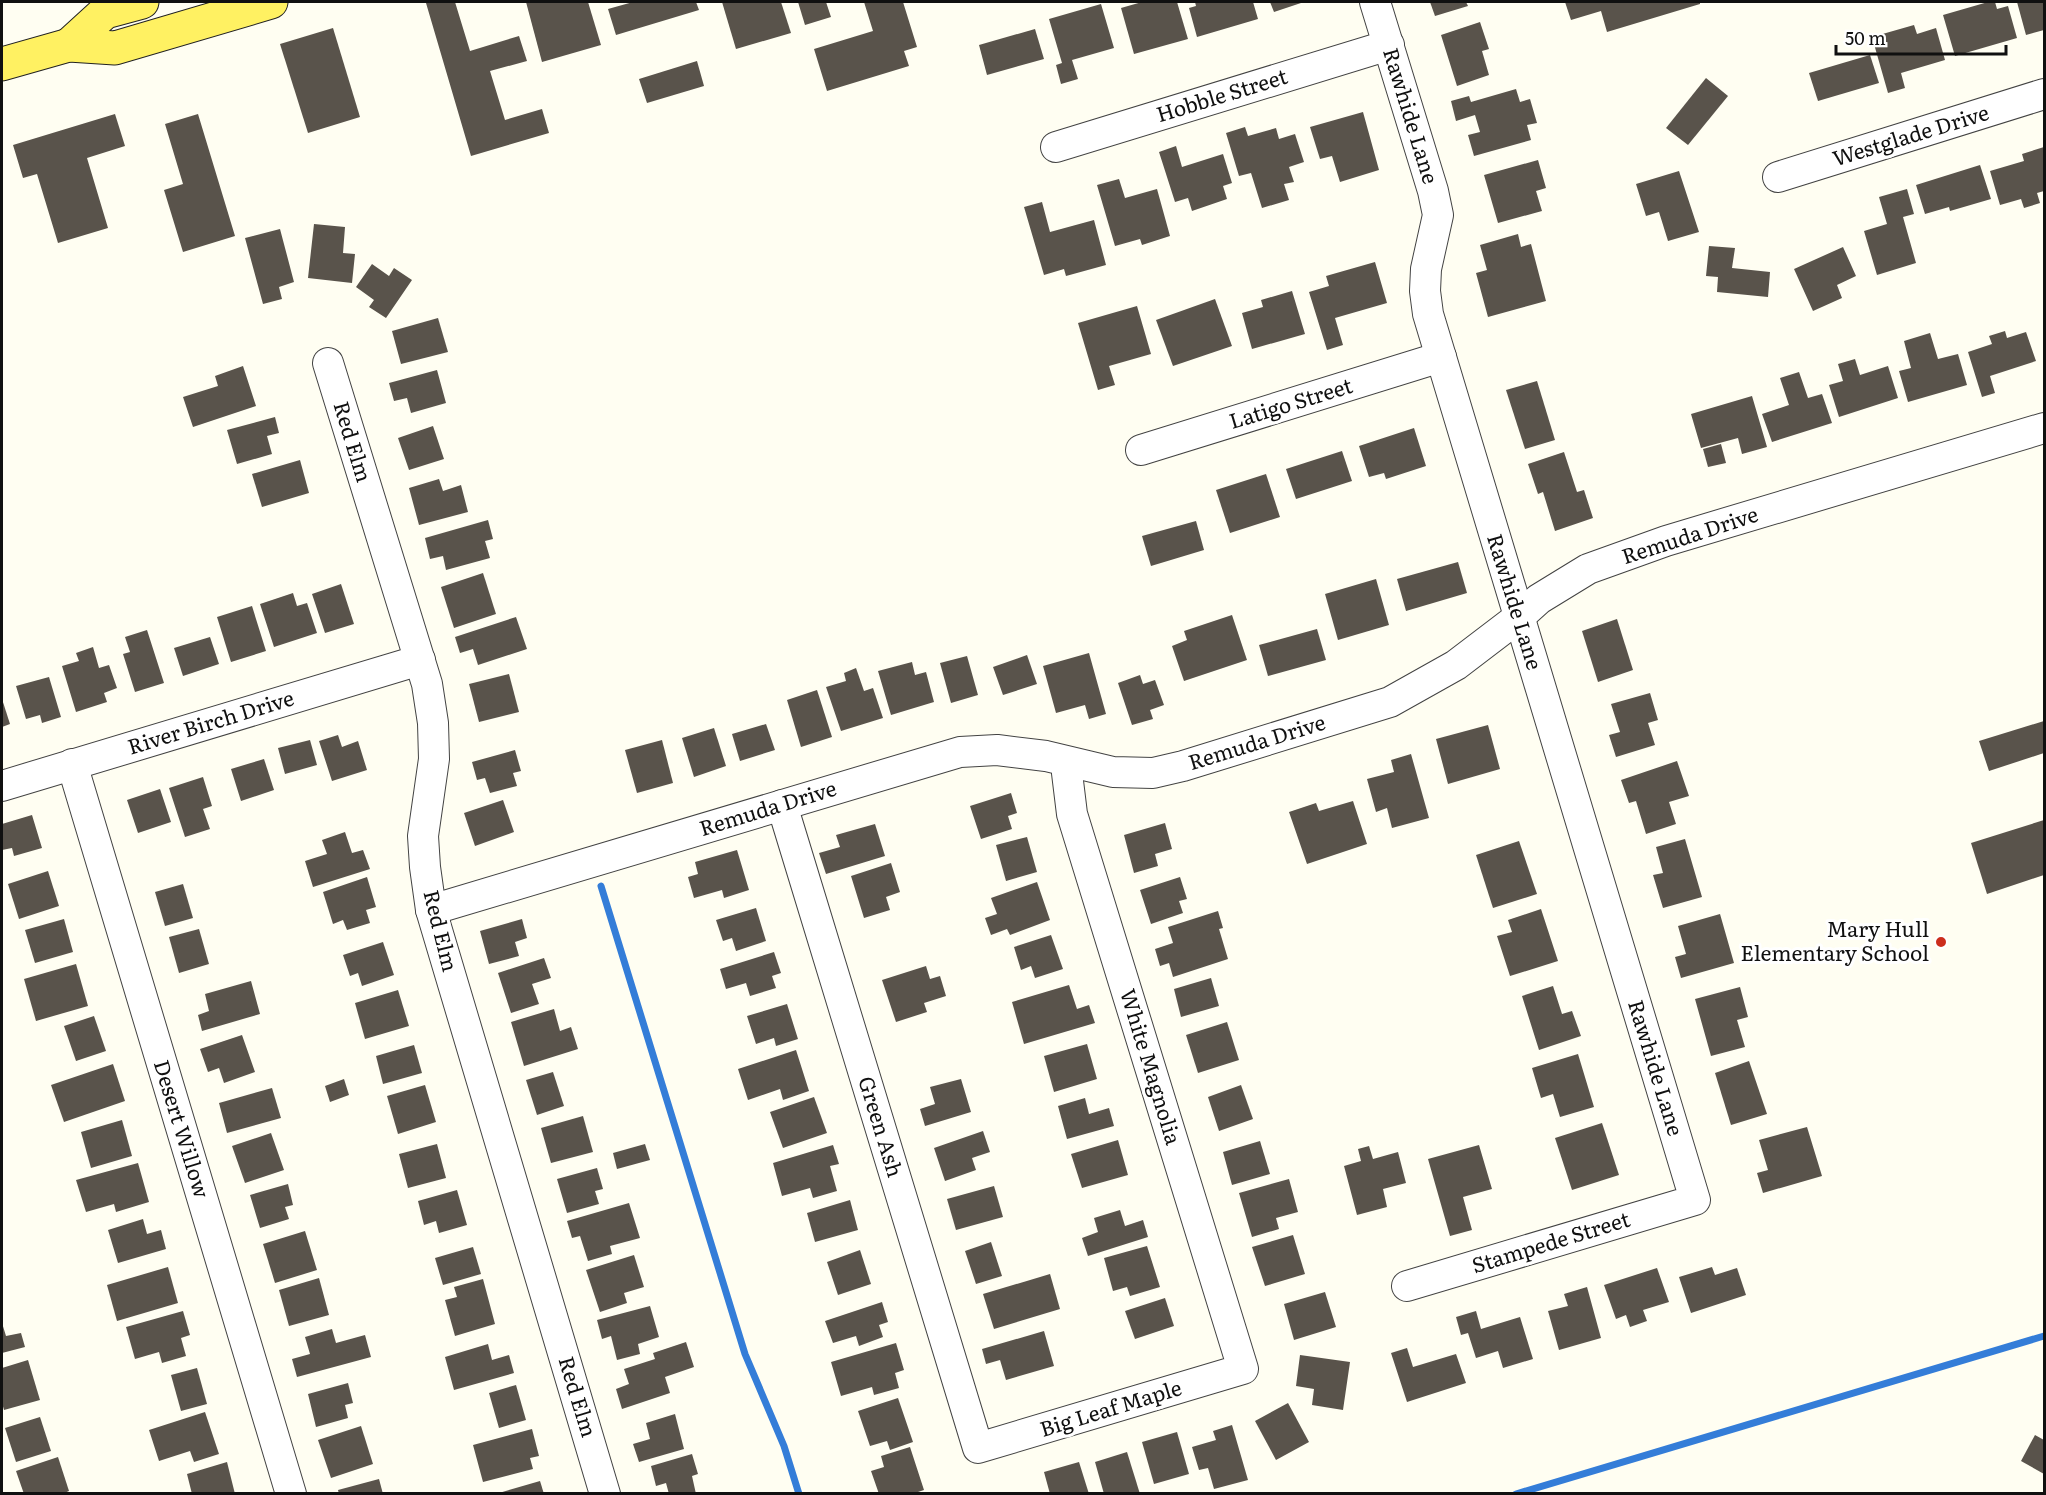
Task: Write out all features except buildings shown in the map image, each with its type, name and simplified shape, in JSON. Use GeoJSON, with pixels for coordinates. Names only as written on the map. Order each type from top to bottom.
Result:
{"type":"FeatureCollection","features":[{"type":"Feature","properties":{"kind":"main road"},"geometry":{"type":"LineString","coordinates":[[69,45],[105,12],[142,2]]}},
{"type":"Feature","properties":{"kind":"main road"},"geometry":{"type":"LineString","coordinates":[[2,64],[69,45],[116,48],[271,2]]}},
{"type":"Feature","properties":{"kind":"street","name":"Rawhide Lane"},"geometry":{"type":"LineString","coordinates":[[1375,2],[1433,191],[1438,215],[1428,253],[1425,291],[1428,314],[1695,1200]]}},
{"type":"Feature","properties":{"kind":"street","name":"Hobble Street"},"geometry":{"type":"LineString","coordinates":[[1056,147],[1389,45]]}},
{"type":"Feature","properties":{"kind":"street","name":"Westglade Drive"},"geometry":{"type":"LineString","coordinates":[[1778,177],[2044,94]]}},
{"type":"Feature","properties":{"kind":"street","name":"Latigo Street"},"geometry":{"type":"LineString","coordinates":[[1141,450],[1442,357]]}},
{"type":"Feature","properties":{"kind":"street","name":"Red Elm"},"geometry":{"type":"LineString","coordinates":[[328,363],[427,684],[433,723],[434,759],[423,836],[431,910],[605,1494]]}},
{"type":"Feature","properties":{"kind":"street","name":"Remuda Drive"},"geometry":{"type":"LineString","coordinates":[[431,910],[960,752],[997,750],[1046,756],[1113,772],[1153,773],[1184,766],[1390,702],[1456,665],[1519,618],[1539,599],[1588,569],[1666,541],[2044,428]]}},
{"type":"Feature","properties":{"kind":"street","name":"River Birch Drive"},"geometry":{"type":"LineString","coordinates":[[2,786],[420,660]]}},
{"type":"Feature","properties":{"kind":"street","name":"White Magnolia"},"geometry":{"type":"LineString","coordinates":[[1069,763],[1067,773],[1072,814],[1243,1369]]}},
{"type":"Feature","properties":{"kind":"street","name":"Desert Willow"},"geometry":{"type":"LineString","coordinates":[[72,764],[291,1494]]}},
{"type":"Feature","properties":{"kind":"street","name":"Green Ash"},"geometry":{"type":"LineString","coordinates":[[782,805],[978,1449]]}},
{"type":"Feature","properties":{"kind":"street","name":"Stampede Street"},"geometry":{"type":"LineString","coordinates":[[1407,1286],[1695,1200]]}},
{"type":"Feature","properties":{"kind":"street","name":"Big Leaf Maple"},"geometry":{"type":"LineString","coordinates":[[978,1449],[1243,1369]]}},
{"type":"Feature","properties":{"kind":"waterway"},"geometry":{"type":"LineString","coordinates":[[601,886],[745,1354],[784,1446],[799,1494]]}},
{"type":"Feature","properties":{"kind":"waterway"},"geometry":{"type":"LineString","coordinates":[[1516,1494],[2044,1336]]}},
{"type":"Feature","properties":{"kind":"place","name":"Mary Hull Elementary School"},"geometry":{"type":"Point","coordinates":[1941,942]}}]}
